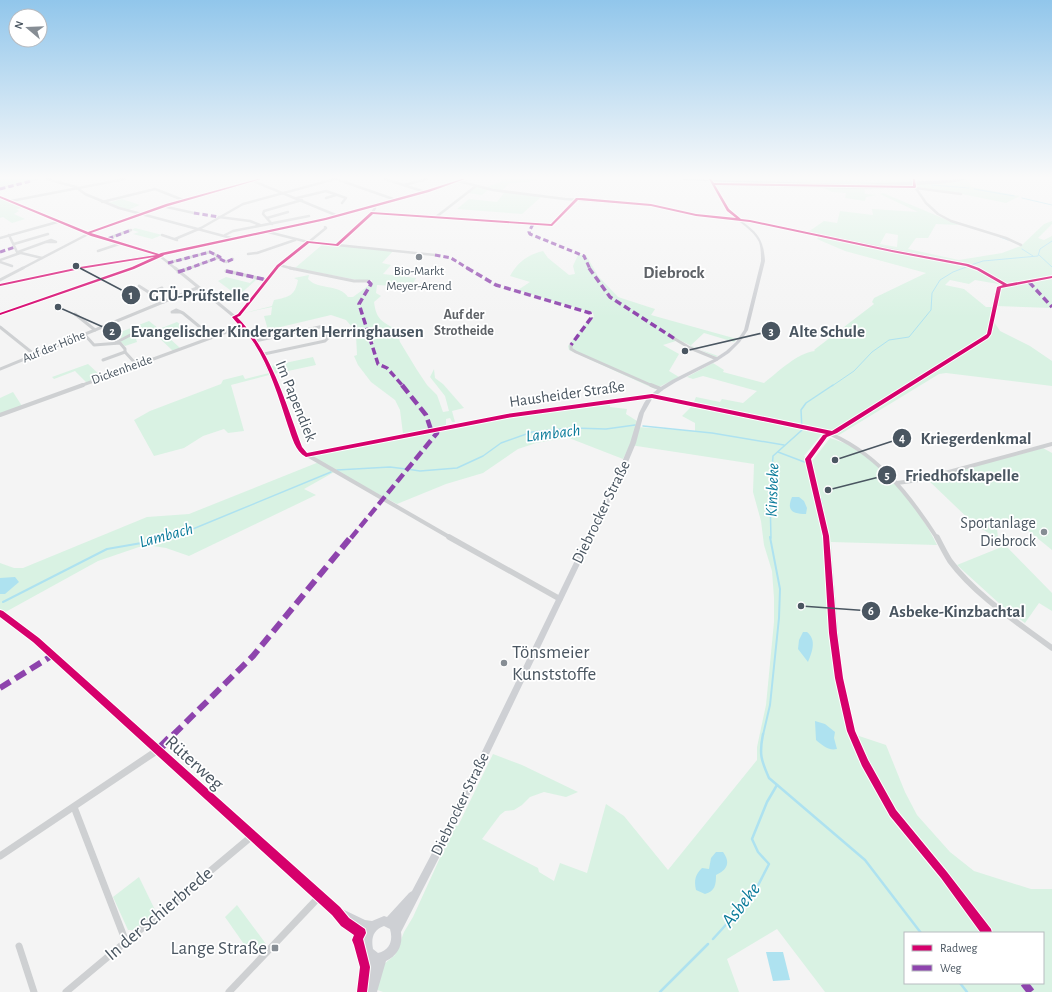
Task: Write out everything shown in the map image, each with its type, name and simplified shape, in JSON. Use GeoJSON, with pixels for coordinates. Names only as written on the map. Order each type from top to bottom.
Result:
{"type":"FeatureCollection","features":[{"type":"Feature","properties":{"kind":"main road"},"geometry":{"type":"LineString","coordinates":[[0,285],[80,268],[158,255],[297,225]]}},
{"type":"Feature","properties":{"kind":"main road","name":"Diebrocker Straße"},"geometry":{"type":"LineString","coordinates":[[397,930],[560,599],[628,455],[644,410],[652,396],[661,389],[717,359],[732,347],[746,330],[763,261],[756,234],[746,225]]}},
{"type":"Feature","properties":{"kind":"main road","name":"Rüterweg"},"geometry":{"type":"LineString","coordinates":[[0,613],[36,640],[336,911],[345,922],[366,938]]}},
{"type":"Feature","properties":{"kind":"main road","name":"Diebrocker Straße"},"geometry":{"type":"LineString","coordinates":[[389,922],[396,916],[419,887]]}},
{"type":"Feature","properties":{"kind":"main road","name":"Rüterweg"},"geometry":{"type":"LineString","coordinates":[[336,911],[364,925],[373,926]]}},
{"type":"Feature","properties":{"kind":"main road"},"geometry":{"type":"LineString","coordinates":[[367,992],[378,957],[393,950],[396,944],[397,930],[389,922],[384,920],[373,926],[366,938],[369,952],[378,957]]}},
{"type":"Feature","properties":{"kind":"main road"},"geometry":{"type":"LineString","coordinates":[[372,992],[378,957]]}},
{"type":"Feature","properties":{"kind":"street"},"geometry":{"type":"LineString","coordinates":[[0,238],[46,225]]}},
{"type":"Feature","properties":{"kind":"street","name":"Im Papendiek"},"geometry":{"type":"LineString","coordinates":[[71,225],[88,233],[158,255],[234,317],[243,326],[264,354],[299,448],[306,455],[560,599]]}},
{"type":"Feature","properties":{"kind":"street"},"geometry":{"type":"LineString","coordinates":[[0,280],[88,233],[109,225]]}},
{"type":"Feature","properties":{"kind":"street"},"geometry":{"type":"LineString","coordinates":[[184,225],[235,238]]}},
{"type":"Feature","properties":{"kind":"street"},"geometry":{"type":"LineString","coordinates":[[162,235],[177,240],[205,225]]}},
{"type":"Feature","properties":{"kind":"street"},"geometry":{"type":"LineString","coordinates":[[225,235],[233,231],[260,225]]}},
{"type":"Feature","properties":{"kind":"street"},"geometry":{"type":"LineString","coordinates":[[337,245],[359,225]]}},
{"type":"Feature","properties":{"kind":"street"},"geometry":{"type":"LineString","coordinates":[[767,225],[967,264],[978,268],[1006,285]]}},
{"type":"Feature","properties":{"kind":"street"},"geometry":{"type":"LineString","coordinates":[[963,225],[1021,245]]}},
{"type":"Feature","properties":{"kind":"street"},"geometry":{"type":"LineString","coordinates":[[234,317],[239,315],[279,265],[326,227]]}},
{"type":"Feature","properties":{"kind":"street"},"geometry":{"type":"LineString","coordinates":[[106,239],[131,230]]}},
{"type":"Feature","properties":{"kind":"street"},"geometry":{"type":"LineString","coordinates":[[268,232],[295,240],[308,242],[435,255]]}},
{"type":"Feature","properties":{"kind":"street"},"geometry":{"type":"LineString","coordinates":[[14,244],[48,234]]}},
{"type":"Feature","properties":{"kind":"street"},"geometry":{"type":"LineString","coordinates":[[9,236],[19,253],[42,258]]}},
{"type":"Feature","properties":{"kind":"street"},"geometry":{"type":"LineString","coordinates":[[256,253],[295,240]]}},
{"type":"Feature","properties":{"kind":"street"},"geometry":{"type":"LineString","coordinates":[[0,261],[46,242]]}},
{"type":"Feature","properties":{"kind":"street"},"geometry":{"type":"LineString","coordinates":[[98,251],[122,244]]}},
{"type":"Feature","properties":{"kind":"street"},"geometry":{"type":"LineString","coordinates":[[206,248],[226,262],[233,260]]}},
{"type":"Feature","properties":{"kind":"street"},"geometry":{"type":"LineString","coordinates":[[168,263],[210,252]]}},
{"type":"Feature","properties":{"kind":"street"},"geometry":{"type":"LineString","coordinates":[[0,314],[124,271],[158,255]]}},
{"type":"Feature","properties":{"kind":"street"},"geometry":{"type":"LineString","coordinates":[[178,272],[220,259]]}},
{"type":"Feature","properties":{"kind":"street"},"geometry":{"type":"LineString","coordinates":[[0,261],[12,266]]}},
{"type":"Feature","properties":{"kind":"street"},"geometry":{"type":"LineString","coordinates":[[279,265],[306,272],[354,281],[368,282]]}},
{"type":"Feature","properties":{"kind":"street"},"geometry":{"type":"LineString","coordinates":[[226,270],[267,280]]}},
{"type":"Feature","properties":{"kind":"street"},"geometry":{"type":"LineString","coordinates":[[996,294],[999,287],[1052,277]]}},
{"type":"Feature","properties":{"kind":"street"},"geometry":{"type":"LineString","coordinates":[[139,286],[164,302]]}},
{"type":"Feature","properties":{"kind":"street"},"geometry":{"type":"LineString","coordinates":[[149,293],[162,288]]}},
{"type":"Feature","properties":{"kind":"street","name":"Auf der Höhe"},"geometry":{"type":"LineString","coordinates":[[0,369],[197,288]]}},
{"type":"Feature","properties":{"kind":"street"},"geometry":{"type":"LineString","coordinates":[[180,312],[212,337]]}},
{"type":"Feature","properties":{"kind":"street"},"geometry":{"type":"LineString","coordinates":[[75,314],[95,330]]}},
{"type":"Feature","properties":{"kind":"street","name":"Dickenheide"},"geometry":{"type":"LineString","coordinates":[[0,415],[243,326]]}},
{"type":"Feature","properties":{"kind":"street"},"geometry":{"type":"LineString","coordinates":[[255,341],[323,326],[328,338],[325,341],[264,354]]}},
{"type":"Feature","properties":{"kind":"street"},"geometry":{"type":"LineString","coordinates":[[0,327],[35,354]]}},
{"type":"Feature","properties":{"kind":"street"},"geometry":{"type":"LineString","coordinates":[[115,343],[120,339],[140,330]]}},
{"type":"Feature","properties":{"kind":"street"},"geometry":{"type":"LineString","coordinates":[[84,334],[94,345],[120,343],[125,349],[125,352],[136,364]]}},
{"type":"Feature","properties":{"kind":"street"},"geometry":{"type":"LineString","coordinates":[[675,339],[690,348],[717,359]]}},
{"type":"Feature","properties":{"kind":"street"},"geometry":{"type":"LineString","coordinates":[[571,345],[571,349],[576,352],[661,389]]}},
{"type":"Feature","properties":{"kind":"street"},"geometry":{"type":"LineString","coordinates":[[103,360],[125,352]]}},
{"type":"Feature","properties":{"kind":"street","name":"Hausheider Straße"},"geometry":{"type":"LineString","coordinates":[[306,455],[507,416],[652,396],[808,428],[831,434],[849,443],[873,461],[897,483],[929,524],[952,563],[1000,609],[1052,648]]}},
{"type":"Feature","properties":{"kind":"street"},"geometry":{"type":"LineString","coordinates":[[897,483],[919,480],[1052,444]]}},
{"type":"Feature","properties":{"kind":"street"},"geometry":{"type":"LineString","coordinates":[[0,856],[158,750]]}},
{"type":"Feature","properties":{"kind":"street"},"geometry":{"type":"LineString","coordinates":[[74,807],[126,942]]}},
{"type":"Feature","properties":{"kind":"street","name":"In der Schierbrede"},"geometry":{"type":"LineString","coordinates":[[66,992],[252,836]]}},
{"type":"Feature","properties":{"kind":"street"},"geometry":{"type":"LineString","coordinates":[[229,992],[319,897]]}},
{"type":"Feature","properties":{"kind":"street"},"geometry":{"type":"LineString","coordinates":[[19,946],[34,992]]}},
{"type":"Feature","properties":{"kind":"green space"},"geometry":{"type":"Polygon","coordinates":[[[818,225],[935,225],[928,238],[916,238],[908,249],[959,260],[1002,253],[1021,246],[1043,225],[1051,225],[1038,238],[1044,240],[1052,236],[1052,277],[1004,285],[975,280],[969,284],[950,280],[945,285],[964,289],[986,307],[993,307],[992,319],[1000,331],[1030,346],[1052,361],[1052,386],[946,373],[939,374],[839,435],[803,426],[803,428],[822,434],[804,456],[813,460],[830,438],[853,447],[878,466],[902,490],[922,518],[937,545],[831,542],[839,644],[846,697],[856,735],[886,745],[905,792],[917,815],[950,852],[974,871],[1031,889],[1052,889],[1052,992],[825,992],[777,929],[727,959],[739,992],[383,992],[375,989],[384,964],[395,955],[404,932],[413,917],[455,825],[458,826],[493,754],[522,765],[578,792],[566,797],[544,792],[530,797],[514,810],[505,811],[500,815],[482,839],[538,868],[539,872],[554,881],[560,863],[587,873],[606,804],[624,816],[668,870],[757,760],[757,747],[766,705],[774,622],[774,598],[772,571],[764,545],[761,521],[753,492],[754,464],[630,445],[623,459],[569,438],[565,438],[536,443],[518,449],[483,473],[446,484],[397,504],[336,471],[304,489],[316,495],[189,556],[166,548],[153,546],[139,547],[98,561],[0,615],[0,563],[14,568],[23,568],[147,517],[189,514],[319,462],[311,456],[312,454],[403,434],[400,410],[395,400],[371,382],[358,365],[354,356],[357,355],[356,335],[346,320],[331,315],[268,330],[264,316],[271,315],[272,307],[244,313],[272,306],[274,300],[287,297],[293,293],[298,280],[294,278],[309,275],[308,279],[317,285],[340,290],[348,297],[353,297],[372,283],[372,280],[357,280],[295,268],[323,244],[393,251],[382,263],[391,265],[383,274],[416,278],[411,287],[377,285],[376,293],[381,296],[374,302],[376,312],[380,319],[396,329],[400,342],[417,370],[427,385],[437,395],[443,412],[449,411],[445,396],[430,377],[434,369],[435,378],[443,384],[464,408],[452,411],[455,422],[452,422],[450,418],[446,419],[446,425],[443,427],[610,404],[610,407],[627,409],[626,414],[637,421],[637,427],[695,431],[695,423],[682,416],[691,407],[712,410],[693,404],[696,397],[720,402],[722,399],[743,403],[757,391],[703,376],[693,379],[687,377],[713,363],[724,370],[723,372],[764,383],[801,355],[815,351],[814,350],[874,304],[872,302],[874,298],[926,273],[845,251],[817,239],[820,235],[808,232],[818,225]],[[886,233],[880,244],[897,247],[898,235],[886,233]]]}},
{"type":"Feature","properties":{"kind":"green space"},"geometry":{"type":"Polygon","coordinates":[[[135,228],[162,235],[152,239],[133,234],[139,232],[132,230],[135,228]]]}},
{"type":"Feature","properties":{"kind":"green space"},"geometry":{"type":"Polygon","coordinates":[[[543,251],[548,258],[569,275],[575,274],[573,266],[578,255],[586,255],[598,276],[618,297],[655,309],[651,315],[737,339],[734,342],[704,333],[691,345],[679,340],[663,345],[679,354],[669,371],[679,377],[655,389],[569,350],[568,346],[591,317],[594,317],[593,313],[518,290],[530,282],[510,276],[516,267],[524,260],[543,251]]]}},
{"type":"Feature","properties":{"kind":"green space"},"geometry":{"type":"Polygon","coordinates":[[[226,277],[250,283],[255,278],[257,279],[238,296],[218,281],[226,277]]]}},
{"type":"Feature","properties":{"kind":"green space"},"geometry":{"type":"Polygon","coordinates":[[[1052,278],[1052,308],[996,306],[1000,287],[1052,278]]]}},
{"type":"Feature","properties":{"kind":"green space"},"geometry":{"type":"Polygon","coordinates":[[[149,321],[159,329],[177,322],[187,330],[168,337],[180,348],[173,351],[153,332],[136,339],[137,342],[125,346],[120,341],[121,337],[118,333],[149,321]]]}},
{"type":"Feature","properties":{"kind":"green space"},"geometry":{"type":"Polygon","coordinates":[[[699,349],[718,356],[716,357],[699,349]]]}},
{"type":"Feature","properties":{"kind":"green space"},"geometry":{"type":"Polygon","coordinates":[[[313,357],[316,365],[274,374],[271,366],[313,357]]]}},
{"type":"Feature","properties":{"kind":"green space"},"geometry":{"type":"Polygon","coordinates":[[[88,364],[102,377],[87,383],[75,371],[54,379],[52,377],[88,364]]]}},
{"type":"Feature","properties":{"kind":"green space"},"geometry":{"type":"Polygon","coordinates":[[[269,373],[269,375],[231,385],[244,431],[228,433],[224,429],[203,436],[184,448],[154,456],[134,420],[150,411],[221,384],[223,380],[243,375],[245,379],[269,373]]]}},
{"type":"Feature","properties":{"kind":"green space"},"geometry":{"type":"Polygon","coordinates":[[[13,392],[22,406],[0,414],[0,398],[13,392]]]}},
{"type":"Feature","properties":{"kind":"green space"},"geometry":{"type":"Polygon","coordinates":[[[1043,448],[1052,453],[1052,550],[1015,520],[999,524],[997,529],[998,538],[1052,593],[1052,611],[1039,603],[1025,623],[1002,606],[957,565],[1004,546],[992,535],[975,525],[927,479],[1043,448]]]}},
{"type":"Feature","properties":{"kind":"green space"},"geometry":{"type":"Polygon","coordinates":[[[139,877],[156,912],[134,930],[128,930],[113,897],[139,877]]]}},
{"type":"Feature","properties":{"kind":"green space"},"geometry":{"type":"Polygon","coordinates":[[[237,905],[266,944],[257,953],[249,943],[246,947],[225,917],[237,905]]]}},
{"type":"Feature","properties":{"kind":"water"},"geometry":{"type":"Polygon","coordinates":[[[792,497],[799,497],[804,501],[807,508],[806,514],[797,513],[790,509],[792,497]]]}},
{"type":"Feature","properties":{"kind":"water"},"geometry":{"type":"Polygon","coordinates":[[[15,577],[19,582],[5,594],[0,594],[0,578],[15,577]]]}},
{"type":"Feature","properties":{"kind":"water"},"geometry":{"type":"Polygon","coordinates":[[[803,632],[807,632],[810,635],[813,642],[808,662],[798,649],[799,640],[803,632]]]}},
{"type":"Feature","properties":{"kind":"water"},"geometry":{"type":"Polygon","coordinates":[[[815,721],[825,724],[835,732],[834,738],[837,749],[823,746],[816,740],[815,721]]]}},
{"type":"Feature","properties":{"kind":"water"},"geometry":{"type":"Polygon","coordinates":[[[716,852],[723,852],[727,860],[727,866],[723,871],[716,875],[713,889],[705,894],[696,890],[696,878],[702,868],[709,869],[711,858],[716,852]]]}},
{"type":"Feature","properties":{"kind":"water"},"geometry":{"type":"Polygon","coordinates":[[[766,952],[783,952],[790,980],[773,981],[766,952]]]}},
{"type":"Feature","properties":{"kind":"waterway"},"geometry":{"type":"LineString","coordinates":[[1000,237],[1008,240]]}},
{"type":"Feature","properties":{"kind":"waterway","name":"Kinsbeke"},"geometry":{"type":"LineString","coordinates":[[971,265],[983,261],[1038,256],[1040,249],[1052,241]]}},
{"type":"Feature","properties":{"kind":"waterway"},"geometry":{"type":"LineString","coordinates":[[1022,249],[1033,256]]}},
{"type":"Feature","properties":{"kind":"waterway"},"geometry":{"type":"LineString","coordinates":[[1039,255],[1052,267]]}},
{"type":"Feature","properties":{"kind":"waterway","name":"Kinsbeke"},"geometry":{"type":"LineString","coordinates":[[832,386],[854,371],[872,352],[889,340],[909,337],[931,310],[932,293],[940,280],[953,272],[969,266]]}},
{"type":"Feature","properties":{"kind":"waterway","name":"Kinsbeke"},"geometry":{"type":"LineString","coordinates":[[771,538],[770,498],[773,456],[802,430],[801,410],[806,403],[833,385]]}},
{"type":"Feature","properties":{"kind":"waterway","name":"Lambach"},"geometry":{"type":"LineString","coordinates":[[407,469],[420,471],[457,468],[483,456],[501,443],[532,432],[573,428],[606,429],[635,425]]}},
{"type":"Feature","properties":{"kind":"waterway","name":"Lambach"},"geometry":{"type":"LineString","coordinates":[[643,426],[712,433],[784,445]]}},
{"type":"Feature","properties":{"kind":"waterway"},"geometry":{"type":"LineString","coordinates":[[778,452],[807,463],[815,495]]}},
{"type":"Feature","properties":{"kind":"waterway","name":"Lambach"},"geometry":{"type":"LineString","coordinates":[[337,470],[390,467],[406,469]]}},
{"type":"Feature","properties":{"kind":"waterway","name":"Lambach"},"geometry":{"type":"LineString","coordinates":[[172,538],[331,472]]}},
{"type":"Feature","properties":{"kind":"waterway"},"geometry":{"type":"LineString","coordinates":[[821,499],[828,538]]}},
{"type":"Feature","properties":{"kind":"waterway","name":"Lambach"},"geometry":{"type":"LineString","coordinates":[[172,538],[176,537]]}},
{"type":"Feature","properties":{"kind":"waterway","name":"Kinsbeke"},"geometry":{"type":"LineString","coordinates":[[763,735],[770,705],[779,618],[780,589],[770,537]]}},
{"type":"Feature","properties":{"kind":"waterway"},"geometry":{"type":"LineString","coordinates":[[828,537],[840,662],[848,711],[855,735]]}},
{"type":"Feature","properties":{"kind":"waterway","name":"Lambach"},"geometry":{"type":"LineString","coordinates":[[3,602],[107,549],[172,538]]}},
{"type":"Feature","properties":{"kind":"waterway"},"geometry":{"type":"LineString","coordinates":[[763,734],[761,747],[762,757],[769,778],[865,860],[920,932]]}},
{"type":"Feature","properties":{"kind":"waterway"},"geometry":{"type":"LineString","coordinates":[[855,734],[882,789]]}},
{"type":"Feature","properties":{"kind":"waterway","name":"Asbeke"},"geometry":{"type":"LineString","coordinates":[[713,939],[753,895],[769,864],[758,852],[752,839],[767,802],[777,785]]}},
{"type":"Feature","properties":{"kind":"waterway","name":"Asbeke"},"geometry":{"type":"LineString","coordinates":[[660,992],[708,944]]}},
{"type":"Feature","properties":{"kind":"waterway"},"geometry":{"type":"LineString","coordinates":[[961,984],[967,992]]}},
{"type":"Feature","properties":{"kind":"marked path"},"geometry":{"type":"LineString","coordinates":[[532,225],[529,232],[530,234],[584,256],[592,274],[610,297],[675,339]]}},
{"type":"Feature","properties":{"kind":"marked path"},"geometry":{"type":"LineString","coordinates":[[108,239],[131,230]]}},
{"type":"Feature","properties":{"kind":"marked path"},"geometry":{"type":"LineString","coordinates":[[0,252],[15,247]]}},
{"type":"Feature","properties":{"kind":"marked path"},"geometry":{"type":"LineString","coordinates":[[168,263],[210,252],[220,257],[178,272]]}},
{"type":"Feature","properties":{"kind":"marked path"},"geometry":{"type":"LineString","coordinates":[[435,255],[451,258],[496,285],[590,313],[591,318],[571,345]]}},
{"type":"Feature","properties":{"kind":"marked path"},"geometry":{"type":"LineString","coordinates":[[220,259],[226,262],[233,259]]}},
{"type":"Feature","properties":{"kind":"marked path"},"geometry":{"type":"LineString","coordinates":[[226,271],[267,280]]}},
{"type":"Feature","properties":{"kind":"marked path"},"geometry":{"type":"LineString","coordinates":[[368,281],[371,284],[359,304],[378,364],[387,368],[412,395],[426,415],[431,430]]}},
{"type":"Feature","properties":{"kind":"marked path"},"geometry":{"type":"LineString","coordinates":[[1029,282],[1052,307]]}},
{"type":"Feature","properties":{"kind":"marked path"},"geometry":{"type":"LineString","coordinates":[[158,750],[253,656],[437,433],[437,429]]}},
{"type":"Feature","properties":{"kind":"marked path"},"geometry":{"type":"LineString","coordinates":[[0,688],[53,655]]}},
{"type":"Feature","properties":{"kind":"marked path"},"geometry":{"type":"LineString","coordinates":[[1025,984],[1031,992]]}},
{"type":"Feature","properties":{"kind":"cycle path"},"geometry":{"type":"LineString","coordinates":[[68,225],[92,235],[157,254]]}},
{"type":"Feature","properties":{"kind":"cycle path"},"geometry":{"type":"LineString","coordinates":[[88,233],[110,225]]}},
{"type":"Feature","properties":{"kind":"cycle path"},"geometry":{"type":"LineString","coordinates":[[161,254],[296,225]]}},
{"type":"Feature","properties":{"kind":"cycle path"},"geometry":{"type":"LineString","coordinates":[[359,225],[337,245],[308,242],[278,266],[239,315],[234,317],[246,328],[265,360],[281,396],[299,448],[306,455],[507,416],[652,396],[831,433]]}},
{"type":"Feature","properties":{"kind":"cycle path"},"geometry":{"type":"LineString","coordinates":[[770,225],[967,265],[978,269],[1006,285]]}},
{"type":"Feature","properties":{"kind":"cycle path"},"geometry":{"type":"LineString","coordinates":[[0,314],[133,268],[162,255],[154,256],[156,257]]}},
{"type":"Feature","properties":{"kind":"cycle path"},"geometry":{"type":"LineString","coordinates":[[0,285],[80,268],[153,256]]}},
{"type":"Feature","properties":{"kind":"cycle path"},"geometry":{"type":"LineString","coordinates":[[986,932],[944,875],[893,813],[865,763],[851,731],[839,678],[833,633],[826,536],[808,459],[825,436],[835,432],[986,337],[989,334],[999,287],[1052,277]]}},
{"type":"Feature","properties":{"kind":"cycle path"},"geometry":{"type":"LineString","coordinates":[[0,613],[36,640],[336,911],[345,922],[361,933],[357,940],[359,942],[365,967],[362,992]]}},
{"type":"Feature","properties":{"kind":"place","name":"Bio-Markt Meyer-Arend"},"geometry":{"type":"Point","coordinates":[419,257]}},
{"type":"Feature","properties":{"kind":"place","name":"GTÜ-Prüfstelle"},"geometry":{"type":"Point","coordinates":[76,266]}},
{"type":"Feature","properties":{"kind":"place","name":"Evangelischer Kindergarten Herringhausen"},"geometry":{"type":"Point","coordinates":[58,307]}},
{"type":"Feature","properties":{"kind":"place","name":"Alte Schule"},"geometry":{"type":"Point","coordinates":[685,351]}},
{"type":"Feature","properties":{"kind":"place","name":"Kriegerdenkmal"},"geometry":{"type":"Point","coordinates":[835,460]}},
{"type":"Feature","properties":{"kind":"place","name":"Friedhofskapelle"},"geometry":{"type":"Point","coordinates":[828,490]}},
{"type":"Feature","properties":{"kind":"place","name":"Sportanlage Diebrock"},"geometry":{"type":"Point","coordinates":[1044,532]}},
{"type":"Feature","properties":{"kind":"place","name":"Asbeke-Kinzbachtal"},"geometry":{"type":"Point","coordinates":[801,606]}},
{"type":"Feature","properties":{"kind":"place","name":"Tönsmeier Kunststoffe"},"geometry":{"type":"Point","coordinates":[504,663]}},
{"type":"Feature","properties":{"kind":"place","name":"Lange Straße"},"geometry":{"type":"Point","coordinates":[275,948]}},
{"type":"Feature","properties":{"kind":"district","name":"Diebrock"},"geometry":{"type":"Point","coordinates":[674,272]}},
{"type":"Feature","properties":{"kind":"district","name":"Auf der Strotheide"},"geometry":{"type":"Point","coordinates":[464,324]}}]}
